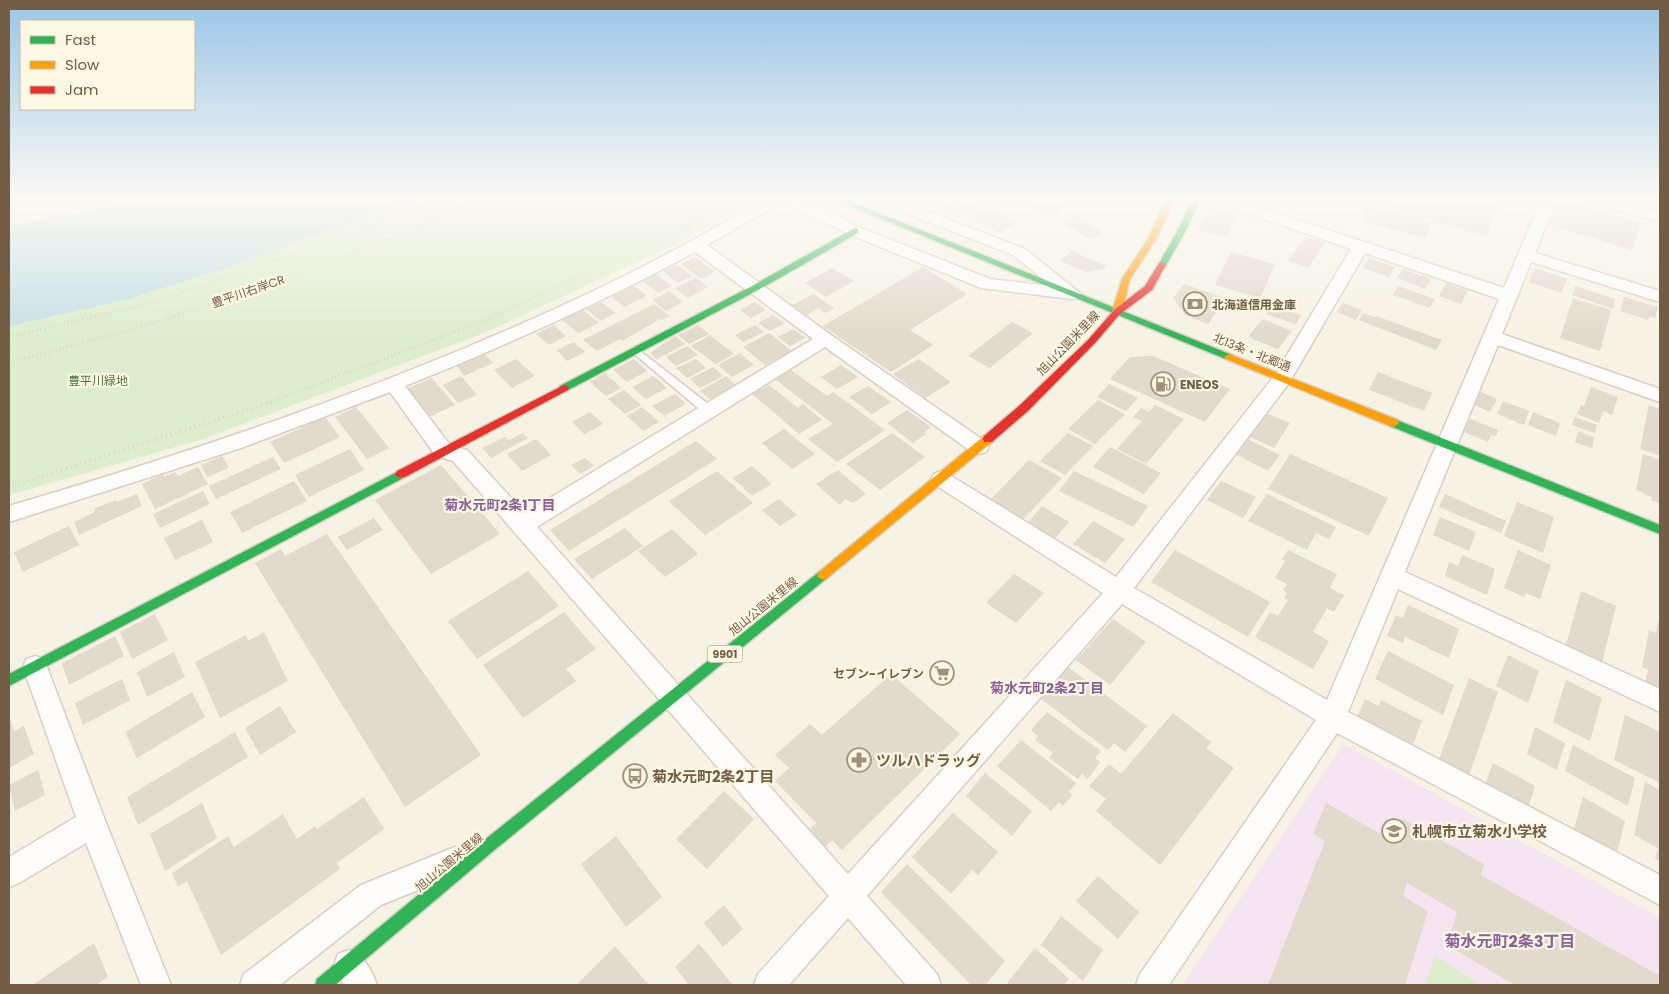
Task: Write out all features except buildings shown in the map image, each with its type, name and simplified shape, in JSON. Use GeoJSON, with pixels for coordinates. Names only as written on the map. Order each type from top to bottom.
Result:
{"type":"FeatureCollection","features":[{"type":"Feature","properties":{"kind":"street"},"geometry":{"type":"LineString","coordinates":[[9,680],[755,288],[832,244]]}},
{"type":"Feature","properties":{"kind":"street"},"geometry":{"type":"LineString","coordinates":[[889,244],[987,284],[1072,294]]}},
{"type":"Feature","properties":{"kind":"street","name":"北13条・北郷通"},"geometry":{"type":"LineString","coordinates":[[949,244],[1660,530]]}},
{"type":"Feature","properties":{"kind":"street"},"geometry":{"type":"LineString","coordinates":[[999,244],[1019,252],[1072,294]]}},
{"type":"Feature","properties":{"kind":"street","name":"旭山公園米里線"},"geometry":{"type":"LineString","coordinates":[[1117,312],[1126,279],[1148,244]]}},
{"type":"Feature","properties":{"kind":"street","name":"旭山公園米里線"},"geometry":{"type":"LineString","coordinates":[[323,985],[350,978],[488,848],[979,447],[1030,402],[1091,342],[1117,312],[1149,288],[1174,244]]}},
{"type":"Feature","properties":{"kind":"street"},"geometry":{"type":"LineString","coordinates":[[1356,244],[1509,296]]}},
{"type":"Feature","properties":{"kind":"street"},"geometry":{"type":"LineString","coordinates":[[1151,985],[1333,717],[1530,244]]}},
{"type":"Feature","properties":{"kind":"street"},"geometry":{"type":"LineString","coordinates":[[9,514],[120,482],[205,454],[394,384],[513,334],[599,295],[696,245],[825,339],[979,447]]}},
{"type":"Feature","properties":{"kind":"street"},"geometry":{"type":"LineString","coordinates":[[769,985],[849,897],[1119,590],[1282,379],[1361,246]]}},
{"type":"Feature","properties":{"kind":"street"},"geometry":{"type":"LineString","coordinates":[[1526,255],[1660,297]]}},
{"type":"Feature","properties":{"kind":"street"},"geometry":{"type":"LineString","coordinates":[[1492,336],[1660,396]]}},
{"type":"Feature","properties":{"kind":"street"},"geometry":{"type":"LineString","coordinates":[[523,525],[825,339]]}},
{"type":"Feature","properties":{"kind":"street"},"geometry":{"type":"LineString","coordinates":[[394,384],[443,452],[460,455],[674,696],[926,985]]}},
{"type":"Feature","properties":{"kind":"street"},"geometry":{"type":"LineString","coordinates":[[941,479],[1119,590],[1333,717],[1660,891]]}},
{"type":"Feature","properties":{"kind":"street"},"geometry":{"type":"LineString","coordinates":[[1392,576],[1660,701]]}},
{"type":"Feature","properties":{"kind":"street"},"geometry":{"type":"LineString","coordinates":[[35,666],[92,823],[156,985]]}},
{"type":"Feature","properties":{"kind":"street"},"geometry":{"type":"LineString","coordinates":[[9,873],[92,823]]}},
{"type":"Feature","properties":{"kind":"street"},"geometry":{"type":"LineString","coordinates":[[255,985],[371,895],[488,848]]}},
{"type":"Feature","properties":{"kind":"lane"},"geometry":{"type":"LineString","coordinates":[[635,350],[708,410]]}},
{"type":"Feature","properties":{"kind":"path"},"geometry":{"type":"LineString","coordinates":[[9,337],[151,303],[320,244]]}},
{"type":"Feature","properties":{"kind":"path","name":"豊平川右岸CR"},"geometry":{"type":"LineString","coordinates":[[9,362],[146,324],[291,276],[372,244]]}},
{"type":"Feature","properties":{"kind":"path"},"geometry":{"type":"LineString","coordinates":[[9,487],[248,411],[486,320],[649,244]]}},
{"type":"Feature","properties":{"kind":"shaded area","name":"札幌市立菊水小学校"},"geometry":{"type":"Polygon","coordinates":[[[1344,744],[1660,918],[1660,985],[1183,985],[1344,744]]]}},
{"type":"Feature","properties":{"kind":"green space","name":"豊平川緑地"},"geometry":{"type":"Polygon","coordinates":[[[273,244],[675,244],[484,333],[203,439],[9,495],[9,312],[155,279],[273,244]]]}},
{"type":"Feature","properties":{"kind":"green space"},"geometry":{"type":"Polygon","coordinates":[[[1435,956],[1481,985],[1425,985],[1435,956]]]}},
{"type":"Feature","properties":{"kind":"water"},"geometry":{"type":"Polygon","coordinates":[[[9,244],[290,244],[219,270],[125,300],[9,326],[9,244]]]}},
{"type":"Feature","properties":{"kind":"traffic: fast"},"geometry":{"type":"LineString","coordinates":[[564,388],[755,288],[832,244]]}},
{"type":"Feature","properties":{"kind":"traffic: fast"},"geometry":{"type":"LineString","coordinates":[[949,244],[1229,357]]}},
{"type":"Feature","properties":{"kind":"traffic: fast"},"geometry":{"type":"LineString","coordinates":[[1162,265],[1174,244]]}},
{"type":"Feature","properties":{"kind":"traffic: fast"},"geometry":{"type":"LineString","coordinates":[[1394,423],[1660,530]]}},
{"type":"Feature","properties":{"kind":"traffic: fast"},"geometry":{"type":"LineString","coordinates":[[9,680],[401,474]]}},
{"type":"Feature","properties":{"kind":"traffic: fast"},"geometry":{"type":"LineString","coordinates":[[323,985],[487,847],[823,575]]}},
{"type":"Feature","properties":{"kind":"traffic: slow"},"geometry":{"type":"LineString","coordinates":[[1117,312],[1126,279],[1148,244]]}},
{"type":"Feature","properties":{"kind":"traffic: slow"},"geometry":{"type":"LineString","coordinates":[[1229,357],[1394,423]]}},
{"type":"Feature","properties":{"kind":"traffic: slow"},"geometry":{"type":"LineString","coordinates":[[823,575],[988,439]]}},
{"type":"Feature","properties":{"kind":"traffic: jam"},"geometry":{"type":"LineString","coordinates":[[988,439],[1024,408],[1091,342],[1117,312],[1149,288],[1162,265]]}},
{"type":"Feature","properties":{"kind":"traffic: jam"},"geometry":{"type":"LineString","coordinates":[[401,474],[564,388]]}},
{"type":"Feature","properties":{"kind":"place","name":"北海道信用金庫"},"geometry":{"type":"Point","coordinates":[1195,304]}},
{"type":"Feature","properties":{"kind":"place","name":"ENEOS"},"geometry":{"type":"Point","coordinates":[1163,384]}},
{"type":"Feature","properties":{"kind":"place","name":"セブン-イレブン"},"geometry":{"type":"Point","coordinates":[942,673]}},
{"type":"Feature","properties":{"kind":"place","name":"ツルハドラッグ"},"geometry":{"type":"Point","coordinates":[859,760]}},
{"type":"Feature","properties":{"kind":"place","name":"菊水元町2条2丁目"},"geometry":{"type":"Point","coordinates":[635,776]}},
{"type":"Feature","properties":{"kind":"place","name":"札幌市立菊水小学校"},"geometry":{"type":"Point","coordinates":[1394,831]}},
{"type":"Feature","properties":{"kind":"district","name":"菊水元町2条1丁目"},"geometry":{"type":"Point","coordinates":[500,505]}},
{"type":"Feature","properties":{"kind":"district","name":"菊水元町2条2丁目"},"geometry":{"type":"Point","coordinates":[1047,688]}},
{"type":"Feature","properties":{"kind":"district","name":"菊水元町2条3丁目"},"geometry":{"type":"Point","coordinates":[1510,941]}}]}
